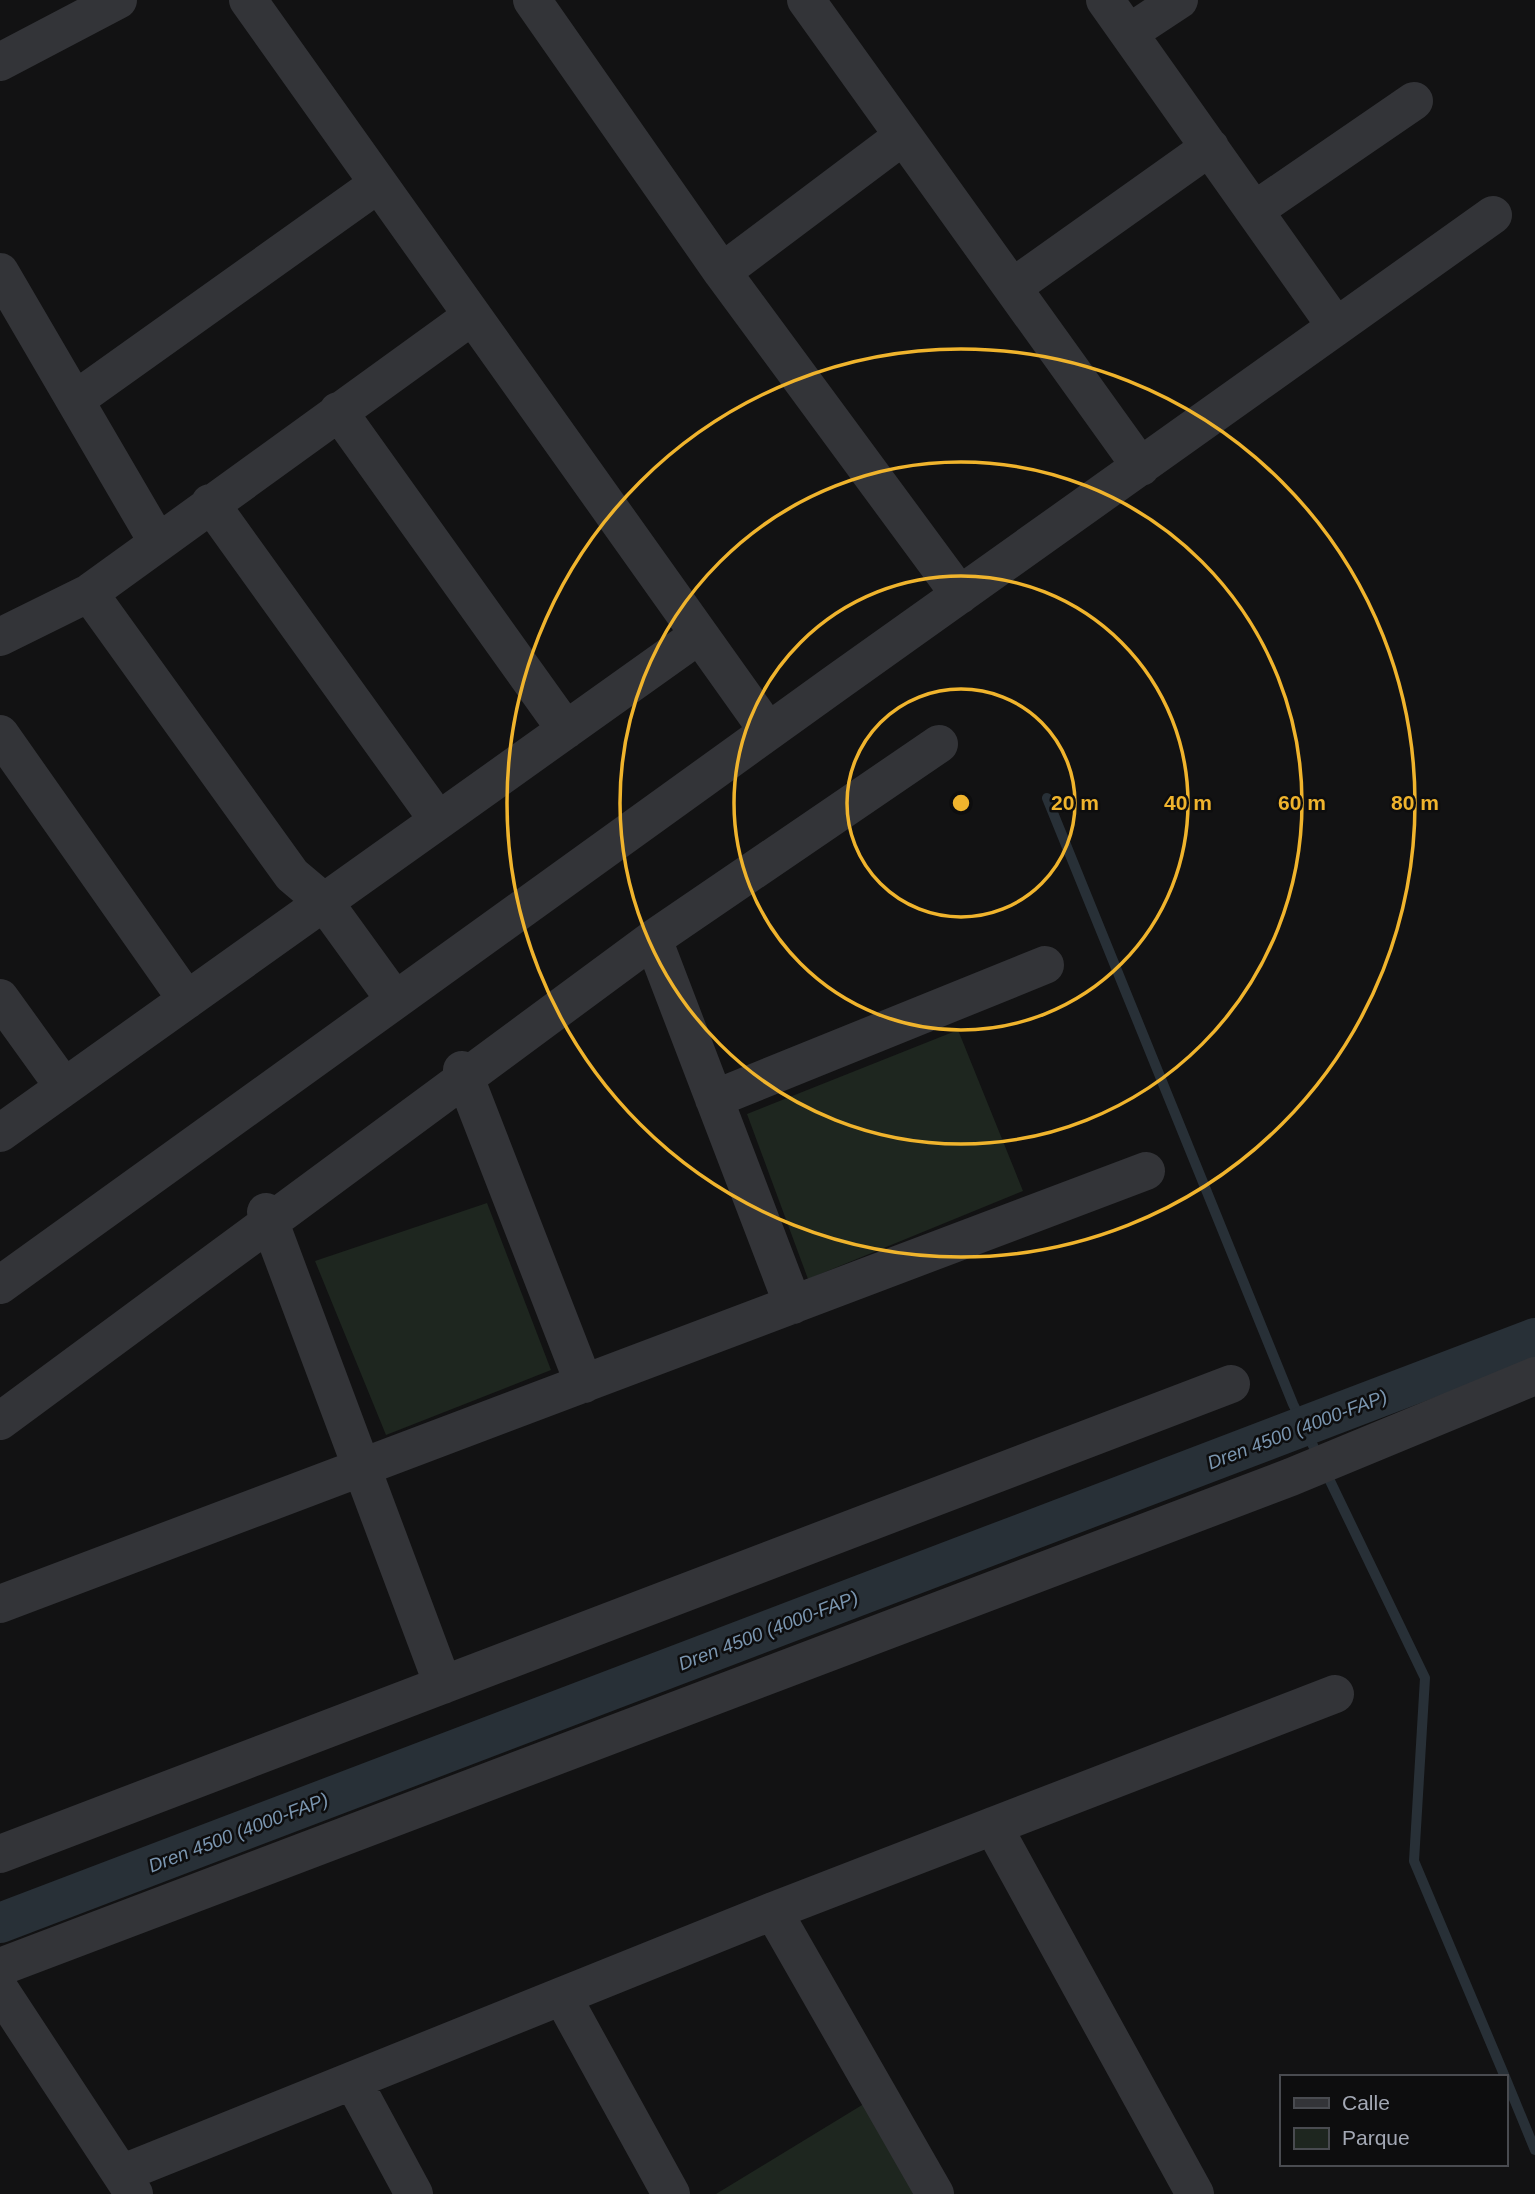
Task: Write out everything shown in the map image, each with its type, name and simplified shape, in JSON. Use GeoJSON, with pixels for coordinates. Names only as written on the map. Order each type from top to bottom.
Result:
{"type":"FeatureCollection","features":[{"type":"Feature","properties":{"kind":"street"},"geometry":{"type":"LineString","coordinates":[[0,62],[118,0]]}},
{"type":"Feature","properties":{"kind":"street"},"geometry":{"type":"LineString","coordinates":[[248,0],[768,731]]}},
{"type":"Feature","properties":{"kind":"street"},"geometry":{"type":"LineString","coordinates":[[532,0],[722,272],[960,595]]}},
{"type":"Feature","properties":{"kind":"street"},"geometry":{"type":"LineString","coordinates":[[806,0],[1141,467]]}},
{"type":"Feature","properties":{"kind":"street"},"geometry":{"type":"LineString","coordinates":[[1105,0],[1335,325]]}},
{"type":"Feature","properties":{"kind":"street"},"geometry":{"type":"LineString","coordinates":[[1129,33],[1179,0]]}},
{"type":"Feature","properties":{"kind":"street"},"geometry":{"type":"LineString","coordinates":[[1255,210],[1414,101]]}},
{"type":"Feature","properties":{"kind":"street"},"geometry":{"type":"LineString","coordinates":[[722,272],[903,136]]}},
{"type":"Feature","properties":{"kind":"street"},"geometry":{"type":"LineString","coordinates":[[1013,287],[1210,148]]}},
{"type":"Feature","properties":{"kind":"street"},"geometry":{"type":"LineString","coordinates":[[75,400],[378,184]]}},
{"type":"Feature","properties":{"kind":"street"},"geometry":{"type":"LineString","coordinates":[[1,1281],[1141,467],[1335,325],[1493,215]]}},
{"type":"Feature","properties":{"kind":"street"},"geometry":{"type":"LineString","coordinates":[[0,272],[158,541]]}},
{"type":"Feature","properties":{"kind":"street"},"geometry":{"type":"LineString","coordinates":[[0,637],[89,593],[472,316]]}},
{"type":"Feature","properties":{"kind":"street"},"geometry":{"type":"LineString","coordinates":[[338,411],[566,730]]}},
{"type":"Feature","properties":{"kind":"street"},"geometry":{"type":"LineString","coordinates":[[210,503],[438,820]]}},
{"type":"Feature","properties":{"kind":"street"},"geometry":{"type":"LineString","coordinates":[[89,593],[292,876],[324,902],[395,1000]]}},
{"type":"Feature","properties":{"kind":"street"},"geometry":{"type":"LineString","coordinates":[[0,1133],[699,635]]}},
{"type":"Feature","properties":{"kind":"street"},"geometry":{"type":"LineString","coordinates":[[0,734],[187,1000]]}},
{"type":"Feature","properties":{"kind":"street"},"geometry":{"type":"LineString","coordinates":[[0,1421],[267,1217],[463,1074],[653,939],[939,744]]}},
{"type":"Feature","properties":{"kind":"street"},"geometry":{"type":"LineString","coordinates":[[653,939],[793,1305]]}},
{"type":"Feature","properties":{"kind":"street"},"geometry":{"type":"LineString","coordinates":[[714,1099],[1045,965]]}},
{"type":"Feature","properties":{"kind":"street"},"geometry":{"type":"LineString","coordinates":[[0,998],[64,1087]]}},
{"type":"Feature","properties":{"kind":"street"},"geometry":{"type":"LineString","coordinates":[[463,1074],[584,1384]]}},
{"type":"Feature","properties":{"kind":"street"},"geometry":{"type":"LineString","coordinates":[[0,1604],[1146,1171]]}},
{"type":"Feature","properties":{"kind":"street"},"geometry":{"type":"LineString","coordinates":[[267,1217],[443,1685]]}},
{"type":"Feature","properties":{"kind":"street"},"geometry":{"type":"LineString","coordinates":[[0,1967],[1317,1466],[1535,1376]]}},
{"type":"Feature","properties":{"kind":"street"},"geometry":{"type":"LineString","coordinates":[[0,1854],[1231,1384]]}},
{"type":"Feature","properties":{"kind":"street"},"geometry":{"type":"LineString","coordinates":[[0,1990],[129,2184],[354,2081],[562,1996],[773,1911],[1335,1694]]}},
{"type":"Feature","properties":{"kind":"street"},"geometry":{"type":"LineString","coordinates":[[993,1826],[1195,2194]]}},
{"type":"Feature","properties":{"kind":"street"},"geometry":{"type":"LineString","coordinates":[[773,1911],[935,2194]]}},
{"type":"Feature","properties":{"kind":"street"},"geometry":{"type":"LineString","coordinates":[[562,1996],[671,2194]]}},
{"type":"Feature","properties":{"kind":"street"},"geometry":{"type":"LineString","coordinates":[[354,2081],[414,2194]]}},
{"type":"Feature","properties":{"kind":"green space"},"geometry":{"type":"Polygon","coordinates":[[[958,1030],[1023,1191],[808,1279],[747,1114],[958,1030]]]}},
{"type":"Feature","properties":{"kind":"green space"},"geometry":{"type":"Polygon","coordinates":[[[487,1203],[551,1370],[386,1435],[315,1261],[487,1203]]]}},
{"type":"Feature","properties":{"kind":"green space"},"geometry":{"type":"Polygon","coordinates":[[[867,2102],[919,2194],[716,2194],[867,2102]]]}},
{"type":"Feature","properties":{"kind":"waterway"},"geometry":{"type":"LineString","coordinates":[[1047,798],[1293,1404],[1425,1678],[1414,1861],[1504,2075]]}},
{"type":"Feature","properties":{"kind":"waterway","name":"Dren 4500 (4000-FAP)"},"geometry":{"type":"LineString","coordinates":[[0,1923],[1535,1338]]}},
{"type":"Feature","properties":{"kind":"waterway"},"geometry":{"type":"LineString","coordinates":[[1507,2082],[1535,2150]]}}]}
